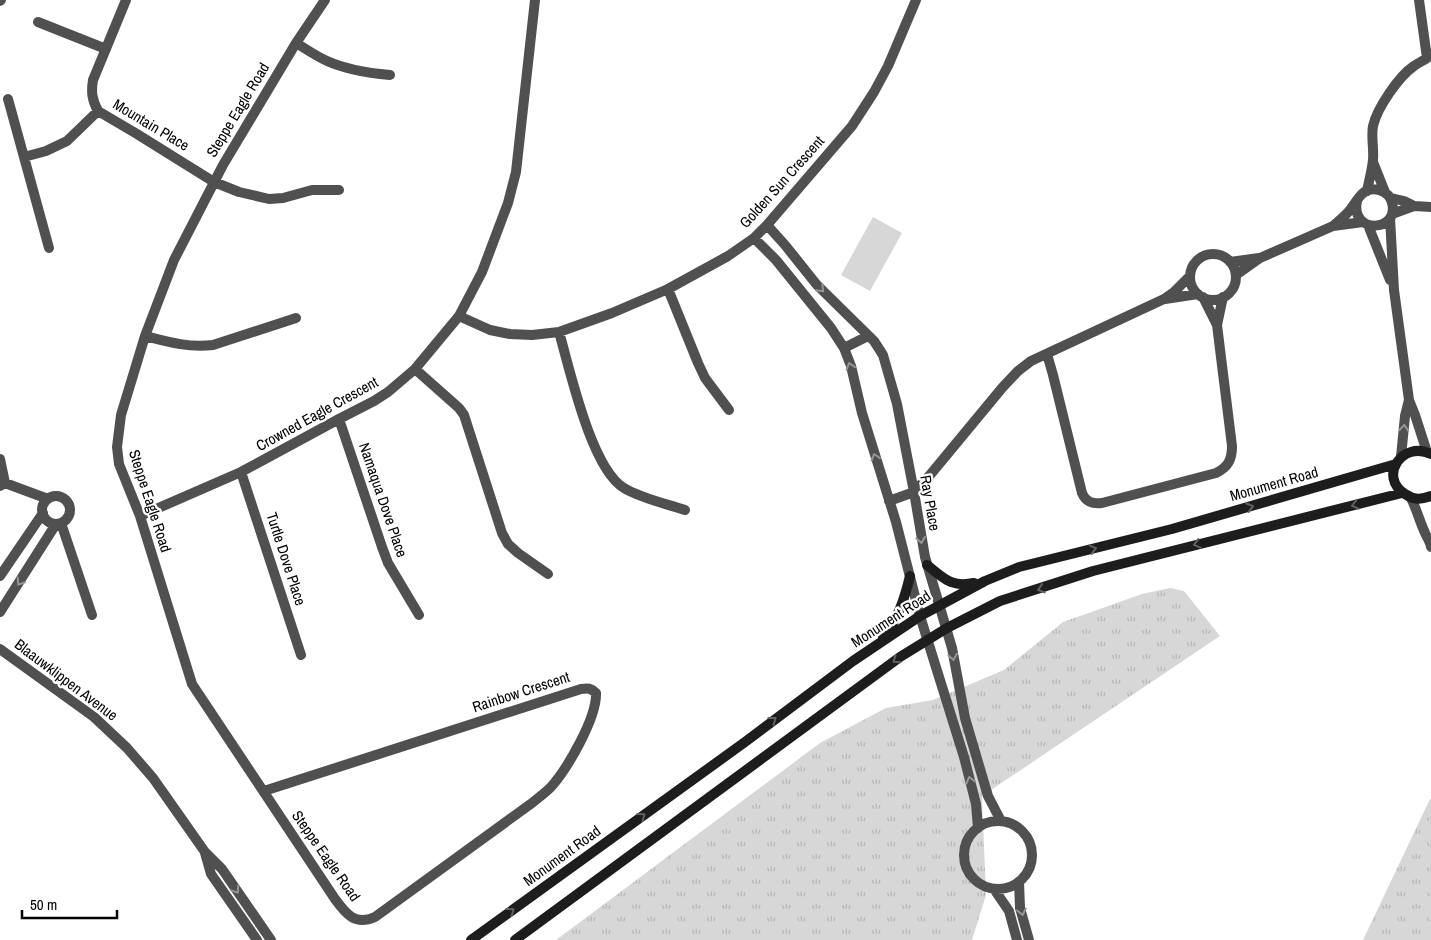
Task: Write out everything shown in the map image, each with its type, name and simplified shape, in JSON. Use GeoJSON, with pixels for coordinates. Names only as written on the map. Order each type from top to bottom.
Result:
{"type":"FeatureCollection","features":[{"type":"Feature","properties":{"kind":"main road","name":"Monument Road"},"geometry":{"type":"LineString","coordinates":[[471,940],[745,742],[852,661],[920,616],[985,581],[1019,567],[1172,529],[1398,461],[1408,452],[1417,450],[1429,453]]}},
{"type":"Feature","properties":{"kind":"main road"},"geometry":{"type":"LineString","coordinates":[[1398,461],[1393,473],[1394,482],[1398,490],[1418,500],[1431,496]]}},
{"type":"Feature","properties":{"kind":"main road"},"geometry":{"type":"LineString","coordinates":[[514,940],[900,657],[947,628],[1000,601],[1093,571],[1407,496]]}},
{"type":"Feature","properties":{"kind":"main road"},"geometry":{"type":"LineString","coordinates":[[927,565],[949,582],[956,584],[964,586],[985,581]]}},
{"type":"Feature","properties":{"kind":"main road"},"geometry":{"type":"LineString","coordinates":[[878,645],[899,613],[910,576]]}},
{"type":"Feature","properties":{"kind":"street"},"geometry":{"type":"LineString","coordinates":[[24,158],[46,151],[67,141],[98,111],[93,102],[94,80],[126,0]]}},
{"type":"Feature","properties":{"kind":"street","name":"Steppe Eagle Road"},"geometry":{"type":"LineString","coordinates":[[324,0],[296,43],[214,182],[174,260],[144,336],[121,416],[117,446],[119,464],[140,516],[192,684],[335,899],[351,917]]}},
{"type":"Feature","properties":{"kind":"street","name":"Crowned Eagle Crescent"},"geometry":{"type":"LineString","coordinates":[[140,516],[241,472],[374,402],[415,369],[459,316],[482,272],[513,187],[535,0]]}},
{"type":"Feature","properties":{"kind":"street","name":"Golden Sun Crescent"},"geometry":{"type":"LineString","coordinates":[[459,316],[490,330],[510,334],[532,335],[559,332],[612,313],[668,289],[728,256],[754,238],[767,225],[852,126],[888,66],[916,0]]}},
{"type":"Feature","properties":{"kind":"street"},"geometry":{"type":"LineString","coordinates":[[1367,191],[1373,161],[1372,139],[1374,124],[1378,111],[1387,96],[1412,67],[1429,58],[1419,0]]}},
{"type":"Feature","properties":{"kind":"street"},"geometry":{"type":"LineString","coordinates":[[38,22],[106,48]]}},
{"type":"Feature","properties":{"kind":"street"},"geometry":{"type":"LineString","coordinates":[[296,43],[343,67],[390,75]]}},
{"type":"Feature","properties":{"kind":"street"},"geometry":{"type":"LineString","coordinates":[[8,99],[49,248]]}},
{"type":"Feature","properties":{"kind":"street","name":"Mountain Place"},"geometry":{"type":"LineString","coordinates":[[98,111],[214,182],[239,192],[269,199],[283,198],[312,190],[339,190]]}},
{"type":"Feature","properties":{"kind":"street"},"geometry":{"type":"LineString","coordinates":[[1373,161],[1393,206],[1391,216],[1394,290],[1409,400],[1429,453]]}},
{"type":"Feature","properties":{"kind":"street"},"geometry":{"type":"LineString","coordinates":[[1236,275],[1260,258],[1333,226],[1348,212],[1361,195],[1367,191],[1376,189],[1414,206],[1431,207]]}},
{"type":"Feature","properties":{"kind":"street"},"geometry":{"type":"LineString","coordinates":[[1357,201],[1357,212],[1366,224],[1394,290]]}},
{"type":"Feature","properties":{"kind":"street"},"geometry":{"type":"LineString","coordinates":[[1333,226],[1380,225],[1391,216],[1414,206]]}},
{"type":"Feature","properties":{"kind":"street","name":"Ray Place"},"geometry":{"type":"LineString","coordinates":[[767,225],[817,285],[874,341],[883,356],[896,404],[927,565],[952,648],[974,754],[988,796],[1001,822]]}},
{"type":"Feature","properties":{"kind":"street"},"geometry":{"type":"LineString","coordinates":[[754,238],[776,260],[831,328],[844,348],[851,366],[862,413],[889,501],[920,616],[964,757],[976,804],[978,828]]}},
{"type":"Feature","properties":{"kind":"street"},"geometry":{"type":"LineString","coordinates":[[1164,299],[1200,295],[1216,299],[1223,297],[1232,288],[1236,275],[1230,262],[1219,254],[1205,255],[1199,258],[1194,263],[1190,276],[1193,288],[1200,295],[1217,325]]}},
{"type":"Feature","properties":{"kind":"street"},"geometry":{"type":"LineString","coordinates":[[1230,262],[1260,258]]}},
{"type":"Feature","properties":{"kind":"street"},"geometry":{"type":"LineString","coordinates":[[792,280],[805,271]]}},
{"type":"Feature","properties":{"kind":"street"},"geometry":{"type":"LineString","coordinates":[[889,501],[914,492],[1018,371],[1046,354],[1164,299],[1190,276]]}},
{"type":"Feature","properties":{"kind":"street"},"geometry":{"type":"LineString","coordinates":[[668,289],[705,378],[729,410]]}},
{"type":"Feature","properties":{"kind":"street"},"geometry":{"type":"LineString","coordinates":[[1046,354],[1054,375],[1082,492],[1089,502],[1102,504],[1216,473],[1227,466],[1231,459],[1232,446],[1217,325],[1223,297]]}},
{"type":"Feature","properties":{"kind":"street"},"geometry":{"type":"LineString","coordinates":[[144,336],[187,346],[203,346],[296,318]]}},
{"type":"Feature","properties":{"kind":"street"},"geometry":{"type":"LineString","coordinates":[[559,332],[587,428],[602,462],[614,480],[632,492],[685,510]]}},
{"type":"Feature","properties":{"kind":"street"},"geometry":{"type":"LineString","coordinates":[[844,348],[868,336]]}},
{"type":"Feature","properties":{"kind":"street"},"geometry":{"type":"LineString","coordinates":[[415,369],[459,408],[464,415],[502,533],[508,544],[548,574]]}},
{"type":"Feature","properties":{"kind":"street"},"geometry":{"type":"LineString","coordinates":[[1398,461],[1409,400]]}},
{"type":"Feature","properties":{"kind":"street","name":"Namaqua Dove Place"},"geometry":{"type":"LineString","coordinates":[[339,419],[388,563],[419,615]]}},
{"type":"Feature","properties":{"kind":"street"},"geometry":{"type":"LineString","coordinates":[[0,459],[2,484],[48,499]]}},
{"type":"Feature","properties":{"kind":"street","name":"Turtle Dove Place"},"geometry":{"type":"LineString","coordinates":[[241,472],[301,655]]}},
{"type":"Feature","properties":{"kind":"street"},"geometry":{"type":"LineString","coordinates":[[57,496],[66,500],[70,513],[65,521],[58,523],[48,521],[43,513],[43,507],[48,499],[57,496]]}},
{"type":"Feature","properties":{"kind":"street"},"geometry":{"type":"LineString","coordinates":[[1407,496],[1418,511],[1425,534],[1431,543]]}},
{"type":"Feature","properties":{"kind":"street"},"geometry":{"type":"LineString","coordinates":[[0,576],[43,513]]}},
{"type":"Feature","properties":{"kind":"street"},"geometry":{"type":"LineString","coordinates":[[0,612],[58,523]]}},
{"type":"Feature","properties":{"kind":"street"},"geometry":{"type":"LineString","coordinates":[[58,523],[92,615]]}},
{"type":"Feature","properties":{"kind":"street","name":"Blaauwklippen Avenue"},"geometry":{"type":"LineString","coordinates":[[0,648],[94,717],[127,748],[152,778],[205,852],[222,869],[271,940]]}},
{"type":"Feature","properties":{"kind":"street","name":"Rainbow Crescent"},"geometry":{"type":"LineString","coordinates":[[264,790],[580,689],[592,689],[596,693],[594,710],[589,724],[565,768],[550,788],[375,917],[368,921],[351,917]]}},
{"type":"Feature","properties":{"kind":"street"},"geometry":{"type":"LineString","coordinates":[[990,822],[1013,824],[1029,840],[1032,863],[1027,874],[1019,882],[1009,888],[998,890],[988,888],[970,875],[964,854],[966,844],[978,828],[990,822]]}},
{"type":"Feature","properties":{"kind":"street","name":"Blaauwklippen Avenue"},"geometry":{"type":"LineString","coordinates":[[205,852],[211,874],[257,940]]}},
{"type":"Feature","properties":{"kind":"street"},"geometry":{"type":"LineString","coordinates":[[1019,882],[1020,908],[1029,940]]}},
{"type":"Feature","properties":{"kind":"street"},"geometry":{"type":"LineString","coordinates":[[994,889],[1009,911],[1017,940]]}},
{"type":"Feature","properties":{"kind":"green space"},"geometry":{"type":"Polygon","coordinates":[[[873,217],[902,233],[870,291],[841,275],[873,217]]]}},
{"type":"Feature","properties":{"kind":"green space"},"geometry":{"type":"Polygon","coordinates":[[[1170,588],[1184,591],[1220,636],[982,796],[986,895],[972,940],[556,940],[820,743],[886,708],[933,700],[1004,670],[1063,622],[1142,594],[1170,588]]]}},
{"type":"Feature","properties":{"kind":"green space"},"geometry":{"type":"Polygon","coordinates":[[[1430,799],[1431,940],[1363,940],[1430,799]]]}}]}
